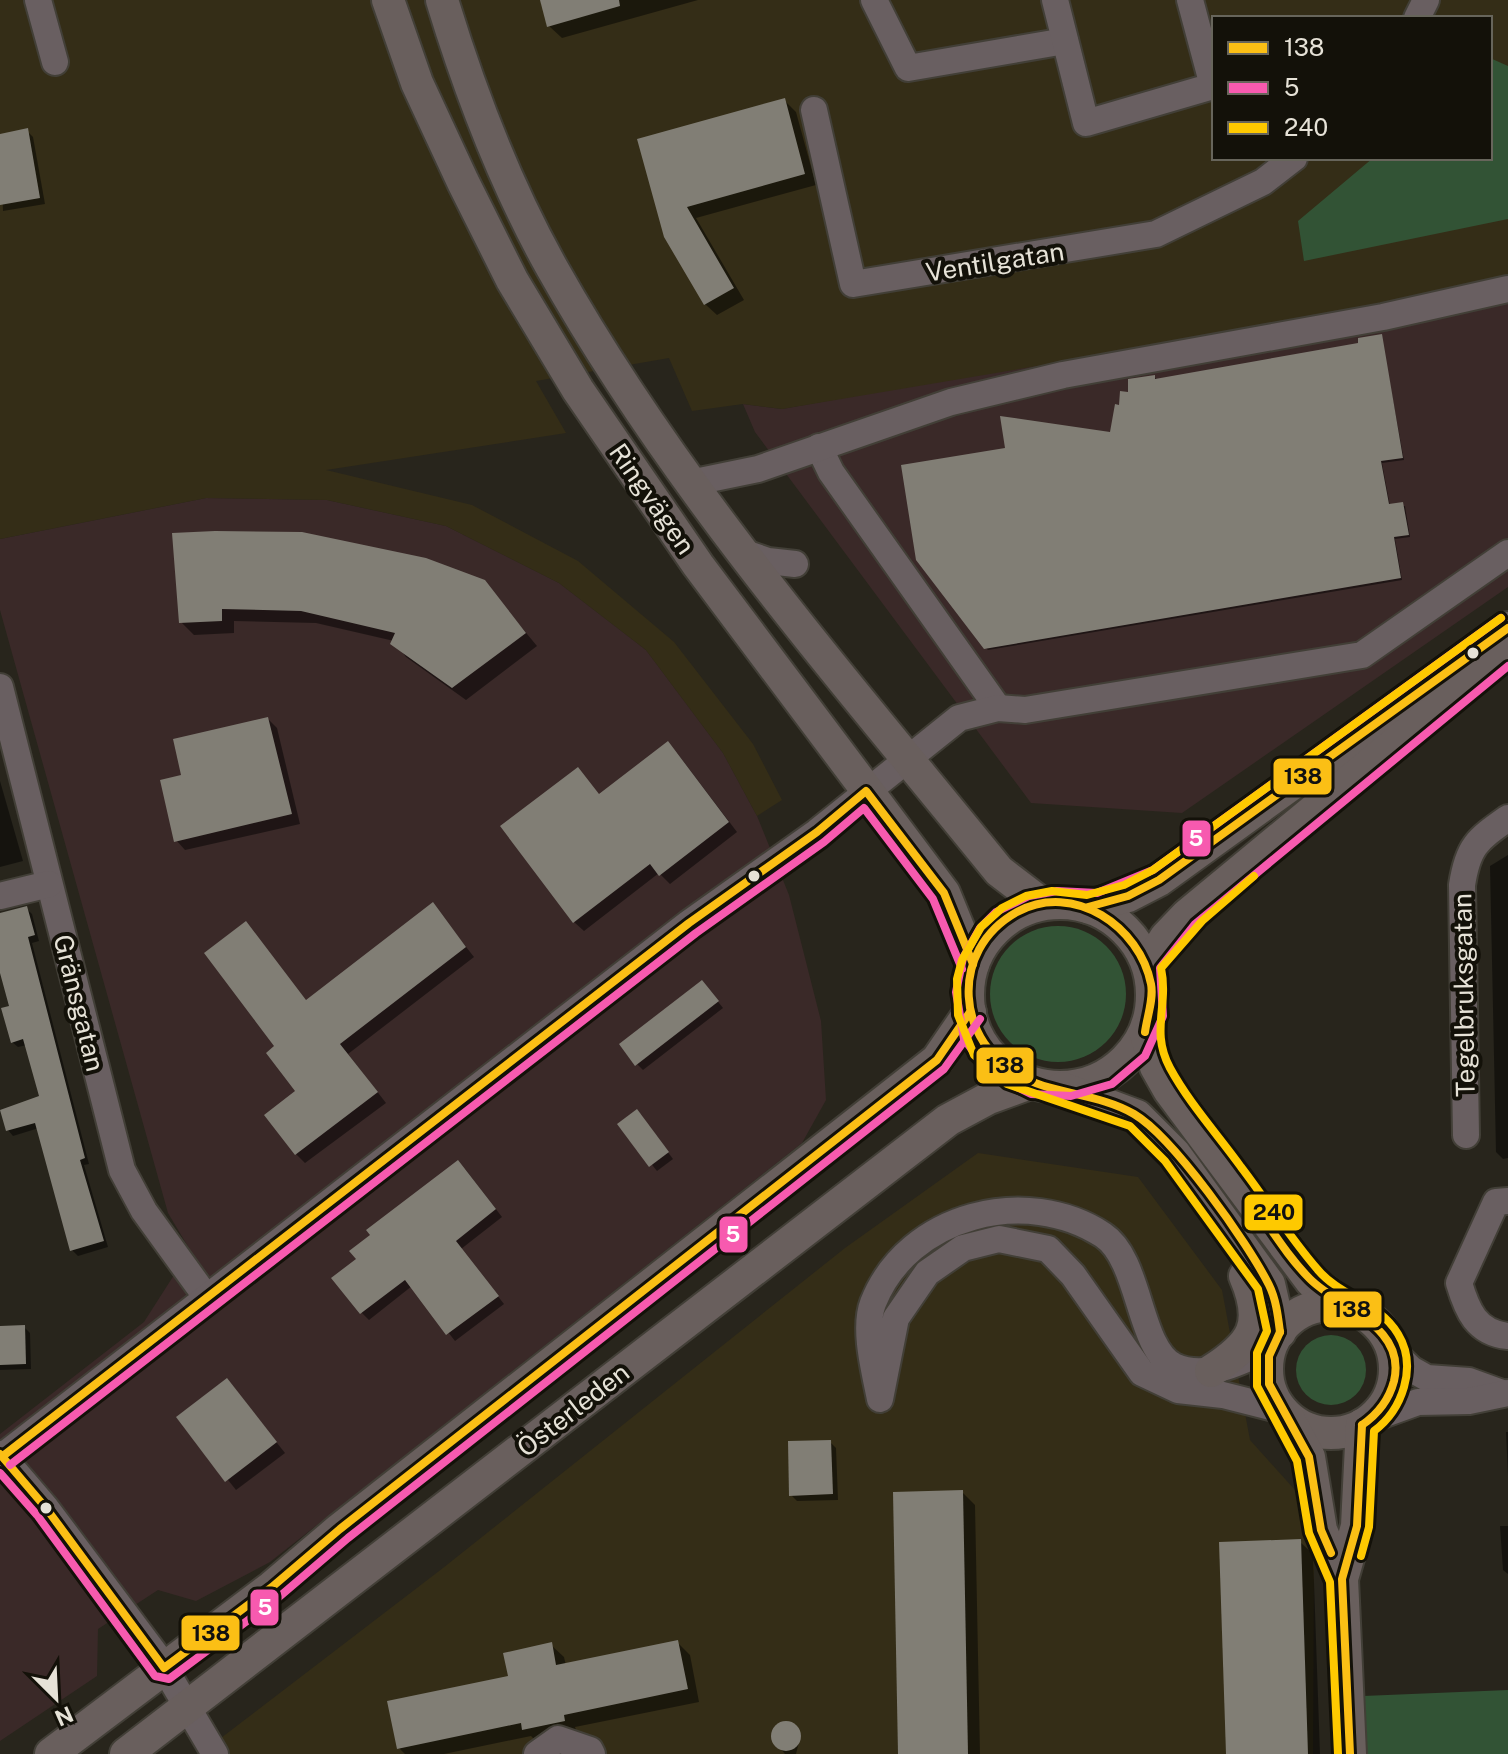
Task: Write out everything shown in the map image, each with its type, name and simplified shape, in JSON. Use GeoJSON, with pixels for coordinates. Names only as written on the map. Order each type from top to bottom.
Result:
{"type":"FeatureCollection","features":[{"type":"Feature","properties":{"kind":"main road","name":"Ringvägen"},"geometry":{"type":"LineString","coordinates":[[388,0],[417,83],[463,182],[512,280],[578,390],[645,492],[944,893],[973,964]]}},
{"type":"Feature","properties":{"kind":"main road","name":"Ringvägen"},"geometry":{"type":"LineString","coordinates":[[442,0],[462,66],[498,156],[551,267],[622,383],[690,483],[742,552],[999,871],[1042,904]]}},
{"type":"Feature","properties":{"kind":"main road"},"geometry":{"type":"LineString","coordinates":[[1088,907],[1128,896],[1159,880],[1508,628]]}},
{"type":"Feature","properties":{"kind":"main road"},"geometry":{"type":"LineString","coordinates":[[1148,965],[1166,937],[1187,915],[1508,650]]}},
{"type":"Feature","properties":{"kind":"main road"},"geometry":{"type":"LineString","coordinates":[[1045,1085],[1088,1083],[1112,1072],[1131,1054],[1145,1032],[1153,992],[1148,965],[1125,928],[1088,907],[1065,902],[1042,904],[1019,912],[1000,925],[984,943],[973,964],[968,996],[975,1031],[991,1055],[1013,1074],[1045,1085],[1137,1116],[1174,1153],[1269,1284],[1276,1340],[1268,1376],[1309,1457],[1321,1530],[1342,1579]]}},
{"type":"Feature","properties":{"kind":"main road","name":"Österleden"},"geometry":{"type":"LineString","coordinates":[[51,1754],[272,1587],[340,1529],[937,1060],[970,1012]]}},
{"type":"Feature","properties":{"kind":"main road"},"geometry":{"type":"LineString","coordinates":[[1145,1032],[1156,1067],[1176,1099],[1311,1281],[1376,1324],[1392,1351],[1395,1371],[1390,1393],[1366,1422],[1343,1432],[1323,1433],[1304,1427],[1285,1413]]}},
{"type":"Feature","properties":{"kind":"main road","name":"Österleden"},"geometry":{"type":"LineString","coordinates":[[126,1754],[948,1120],[989,1098],[1045,1085]]}},
{"type":"Feature","properties":{"kind":"main road"},"geometry":{"type":"LineString","coordinates":[[1174,1153],[1186,1191],[1240,1265],[1254,1297],[1252,1336],[1239,1353],[1211,1371]]}},
{"type":"Feature","properties":{"kind":"main road"},"geometry":{"type":"LineString","coordinates":[[1276,1340],[1305,1311],[1326,1306],[1348,1308]]}},
{"type":"Feature","properties":{"kind":"main road"},"geometry":{"type":"LineString","coordinates":[[1350,1754],[1342,1579],[1357,1526],[1366,1422]]}},
{"type":"Feature","properties":{"kind":"street"},"geometry":{"type":"LineString","coordinates":[[38,0],[55,62]]}},
{"type":"Feature","properties":{"kind":"street"},"geometry":{"type":"LineString","coordinates":[[874,0],[908,68],[1065,41]]}},
{"type":"Feature","properties":{"kind":"street"},"geometry":{"type":"LineString","coordinates":[[1055,0],[1086,123],[1212,86]]}},
{"type":"Feature","properties":{"kind":"street"},"geometry":{"type":"LineString","coordinates":[[1190,0],[1212,82]]}},
{"type":"Feature","properties":{"kind":"street","name":"Ventilgatan"},"geometry":{"type":"LineString","coordinates":[[814,110],[853,284],[1156,234],[1263,182],[1291,160]]}},
{"type":"Feature","properties":{"kind":"street"},"geometry":{"type":"LineString","coordinates":[[690,483],[758,469],[951,402],[1063,375],[1383,317],[1508,289]]}},
{"type":"Feature","properties":{"kind":"street"},"geometry":{"type":"LineString","coordinates":[[819,447],[831,472],[998,708]]}},
{"type":"Feature","properties":{"kind":"street"},"geometry":{"type":"LineString","coordinates":[[742,552],[768,561],[795,564]]}},
{"type":"Feature","properties":{"kind":"street"},"geometry":{"type":"LineString","coordinates":[[215,1754],[164,1668],[46,1508],[1,1455],[689,923],[817,832],[959,718],[998,708],[1025,710],[1362,655],[1508,553]]}},
{"type":"Feature","properties":{"kind":"street","name":"Gränsgatan"},"geometry":{"type":"LineString","coordinates":[[0,687],[122,1170],[144,1211],[207,1298]]}},
{"type":"Feature","properties":{"kind":"street","name":"Tegelbruksgatan"},"geometry":{"type":"LineString","coordinates":[[1466,1135],[1462,919],[1467,855],[1482,837],[1508,818]]}},
{"type":"Feature","properties":{"kind":"street"},"geometry":{"type":"LineString","coordinates":[[0,896],[49,884]]}},
{"type":"Feature","properties":{"kind":"street"},"geometry":{"type":"LineString","coordinates":[[1508,1201],[1496,1202],[1459,1283],[1469,1316],[1497,1335],[1508,1336]]}},
{"type":"Feature","properties":{"kind":"street"},"geometry":{"type":"LineString","coordinates":[[1276,1340],[1211,1371],[1191,1371],[1171,1365],[1155,1344],[1132,1278],[1106,1237],[1069,1216],[1009,1208],[965,1217],[926,1239],[897,1265],[872,1305],[871,1353],[880,1399],[896,1318],[927,1273],[963,1248],[999,1239],[1048,1249],[1073,1275],[1142,1373],[1178,1390],[1238,1398],[1285,1413]]}},
{"type":"Feature","properties":{"kind":"street"},"geometry":{"type":"LineString","coordinates":[[1392,1351],[1411,1369],[1427,1378],[1469,1381],[1505,1393]]}},
{"type":"Feature","properties":{"kind":"street"},"geometry":{"type":"LineString","coordinates":[[1366,1422],[1418,1402],[1469,1401],[1505,1393]]}},
{"type":"Feature","properties":{"kind":"street"},"geometry":{"type":"LineString","coordinates":[[537,1754],[558,1739],[590,1750],[592,1754]]}},
{"type":"Feature","properties":{"kind":"shaded area"},"geometry":{"type":"Polygon","coordinates":[[[0,0],[1508,0],[1508,279],[1376,309],[782,409],[743,404],[692,411],[669,358],[536,381],[566,433],[326,470],[472,505],[578,561],[674,642],[753,744],[782,800],[757,816],[723,753],[646,650],[559,583],[446,526],[327,500],[206,498],[0,539],[0,0]]]}},
{"type":"Feature","properties":{"kind":"shaded area"},"geometry":{"type":"Polygon","coordinates":[[[1508,279],[1508,587],[1182,813],[1031,803],[755,432],[743,404],[782,409],[1508,279]]]}},
{"type":"Feature","properties":{"kind":"shaded area"},"geometry":{"type":"Polygon","coordinates":[[[206,498],[327,500],[446,526],[559,583],[646,650],[723,753],[757,816],[789,895],[821,1021],[826,1100],[802,1143],[270,1562],[196,1601],[158,1590],[98,1629],[97,1676],[0,1741],[0,1434],[144,1322],[190,1250],[168,1213],[0,610],[0,539],[206,498]]]}},
{"type":"Feature","properties":{"kind":"shaded area"},"geometry":{"type":"Polygon","coordinates":[[[978,1153],[1138,1177],[1222,1290],[1250,1440],[1304,1500],[1314,1560],[1313,1754],[200,1754],[443,1568],[845,1248],[978,1153]]]}},
{"type":"Feature","properties":{"kind":"green space"},"geometry":{"type":"Polygon","coordinates":[[[1492,59],[1508,66],[1508,219],[1304,261],[1298,221],[1371,160],[1492,160],[1492,59]]]}},
{"type":"Feature","properties":{"kind":"green space"},"geometry":{"type":"Polygon","coordinates":[[[1058,926],[1084,931],[1106,946],[1121,968],[1126,994],[1121,1020],[1106,1042],[1084,1057],[1058,1062],[1032,1057],[1010,1042],[995,1020],[990,994],[995,968],[1010,946],[1032,931],[1058,926]]]}},
{"type":"Feature","properties":{"kind":"green space"},"geometry":{"type":"Polygon","coordinates":[[[1331,1335],[1350,1341],[1360,1351],[1366,1370],[1360,1389],[1350,1399],[1331,1405],[1312,1399],[1302,1389],[1296,1370],[1302,1351],[1312,1341],[1331,1335]]]}},
{"type":"Feature","properties":{"kind":"green space"},"geometry":{"type":"Polygon","coordinates":[[[1508,1690],[1508,1754],[1366,1754],[1363,1696],[1508,1690]]]}},
{"type":"Feature","properties":{"kind":"building"},"geometry":{"type":"Polygon","coordinates":[[[540,0],[619,0],[620,6],[547,27],[540,0]]]}},
{"type":"Feature","properties":{"kind":"building"},"geometry":{"type":"Polygon","coordinates":[[[785,98],[805,174],[687,207],[734,288],[704,305],[664,237],[637,139],[785,98]]]}},
{"type":"Feature","properties":{"kind":"building"},"geometry":{"type":"Polygon","coordinates":[[[28,128],[40,198],[0,205],[0,134],[28,128]]]}},
{"type":"Feature","properties":{"kind":"building"},"geometry":{"type":"Polygon","coordinates":[[[1382,334],[1403,458],[1381,461],[1389,504],[1403,502],[1409,535],[1394,537],[1401,578],[984,649],[916,560],[901,465],[1005,448],[1000,416],[1110,432],[1115,404],[1119,405],[1120,391],[1128,392],[1128,379],[1155,375],[1155,379],[1358,343],[1358,338],[1382,334]]]}},
{"type":"Feature","properties":{"kind":"building"},"geometry":{"type":"Polygon","coordinates":[[[302,532],[426,558],[485,580],[526,633],[452,688],[390,644],[395,633],[301,611],[222,609],[222,621],[179,623],[172,533],[302,532]]]}},
{"type":"Feature","properties":{"kind":"building"},"geometry":{"type":"Polygon","coordinates":[[[268,717],[292,814],[174,842],[160,780],[181,775],[173,739],[268,717]]]}},
{"type":"Feature","properties":{"kind":"building"},"geometry":{"type":"Polygon","coordinates":[[[668,741],[729,822],[659,876],[650,864],[573,923],[500,826],[578,767],[599,794],[668,741]]]}},
{"type":"Feature","properties":{"kind":"building"},"geometry":{"type":"Polygon","coordinates":[[[433,902],[466,947],[340,1044],[378,1092],[295,1155],[264,1115],[295,1091],[266,1053],[274,1046],[204,953],[246,921],[306,1000],[433,902]]]}},
{"type":"Feature","properties":{"kind":"building"},"geometry":{"type":"Polygon","coordinates":[[[27,906],[35,935],[28,937],[85,1158],[80,1160],[104,1241],[70,1251],[35,1123],[6,1131],[0,1110],[39,1096],[23,1039],[11,1043],[1,1008],[9,1006],[0,973],[0,913],[27,906]]]}},
{"type":"Feature","properties":{"kind":"building"},"geometry":{"type":"Polygon","coordinates":[[[702,980],[719,1001],[635,1066],[619,1044],[702,980]]]}},
{"type":"Feature","properties":{"kind":"building"},"geometry":{"type":"Polygon","coordinates":[[[637,1109],[669,1152],[649,1167],[617,1124],[637,1109]]]}},
{"type":"Feature","properties":{"kind":"building"},"geometry":{"type":"Polygon","coordinates":[[[458,1160],[496,1209],[456,1241],[499,1296],[446,1335],[405,1280],[360,1314],[331,1278],[356,1259],[349,1251],[370,1235],[366,1230],[458,1160]]]}},
{"type":"Feature","properties":{"kind":"building"},"geometry":{"type":"Polygon","coordinates":[[[25,1325],[26,1364],[0,1365],[0,1326],[25,1325]]]}},
{"type":"Feature","properties":{"kind":"building"},"geometry":{"type":"Polygon","coordinates":[[[227,1378],[277,1442],[225,1482],[176,1417],[227,1378]]]}},
{"type":"Feature","properties":{"kind":"building"},"geometry":{"type":"Polygon","coordinates":[[[831,1440],[833,1494],[789,1496],[788,1441],[831,1440]]]}},
{"type":"Feature","properties":{"kind":"building"},"geometry":{"type":"Polygon","coordinates":[[[963,1490],[968,1754],[898,1754],[893,1492],[963,1490]]]}},
{"type":"Feature","properties":{"kind":"building"},"geometry":{"type":"Polygon","coordinates":[[[1301,1539],[1308,1754],[1226,1754],[1219,1542],[1301,1539]]]}},
{"type":"Feature","properties":{"kind":"building"},"geometry":{"type":"Polygon","coordinates":[[[678,1640],[688,1689],[564,1715],[565,1721],[522,1730],[521,1723],[397,1749],[387,1701],[508,1676],[503,1653],[552,1642],[556,1665],[678,1640]]]}},
{"type":"Feature","properties":{"kind":"building"},"geometry":{"type":"Polygon","coordinates":[[[786,1721],[792,1722],[800,1730],[800,1742],[792,1750],[786,1751],[780,1750],[772,1742],[771,1736],[772,1730],[780,1722],[786,1721]]]}},
{"type":"Feature","properties":{"kind":"transit line","name":"5"},"geometry":{"type":"LineString","coordinates":[[1501,618],[1153,870],[1097,893],[1057,891],[1029,896],[996,912],[980,928],[963,958],[956,992],[964,1039],[989,1073],[1031,1094],[1071,1096],[1112,1084],[1145,1056],[1163,1016],[1160,968],[1195,924],[1508,666]]}},
{"type":"Feature","properties":{"kind":"transit line","name":"240"},"geometry":{"type":"LineString","coordinates":[[1338,1754],[1330,1582],[1309,1533],[1297,1461],[1257,1386],[1257,1353],[1267,1331],[1258,1289],[1165,1161],[1130,1126],[1007,1084],[974,1055],[958,1015],[957,979],[962,960],[981,927],[1002,908],[1026,896],[1052,891],[1087,895],[1124,885],[1153,870],[1501,618]]}},
{"type":"Feature","properties":{"kind":"transit line","name":"138"},"geometry":{"type":"LineString","coordinates":[[1088,907],[1128,896],[1159,880],[1508,628]]}},
{"type":"Feature","properties":{"kind":"transit line","name":"138"},"geometry":{"type":"LineString","coordinates":[[3,1456],[689,923],[817,832],[866,791],[944,893],[973,964]]}},
{"type":"Feature","properties":{"kind":"transit line","name":"5"},"geometry":{"type":"LineString","coordinates":[[10,1465],[696,933],[824,842],[864,808],[933,899],[962,969]]}},
{"type":"Feature","properties":{"kind":"transit line","name":"240"},"geometry":{"type":"LineString","coordinates":[[1254,876],[1202,921],[1161,968],[1161,1042],[1170,1068],[1186,1094],[1308,1258],[1327,1279],[1381,1314],[1398,1334],[1404,1347],[1407,1360],[1404,1387],[1392,1412],[1374,1431],[1369,1527],[1361,1556]]}},
{"type":"Feature","properties":{"kind":"transit line","name":"138"},"geometry":{"type":"LineString","coordinates":[[1145,1032],[1152,989],[1144,963],[1119,928],[1101,915],[1082,906],[1060,902],[1039,904],[1017,912],[995,929],[979,949],[971,972],[969,996],[973,1021],[984,1043],[1001,1063],[1024,1078],[1121,1107],[1150,1126],[1188,1167],[1245,1244],[1271,1290],[1280,1332]]}},
{"type":"Feature","properties":{"kind":"transit line","name":"138"},"geometry":{"type":"LineString","coordinates":[[0,1454],[46,1508],[164,1668],[272,1587],[340,1529],[937,1060],[970,1012]]}},
{"type":"Feature","properties":{"kind":"transit line","name":"5"},"geometry":{"type":"LineString","coordinates":[[0,1473],[37,1515],[155,1676],[169,1679],[279,1597],[348,1538],[944,1069],[980,1019]]}},
{"type":"Feature","properties":{"kind":"transit line","name":"138"},"geometry":{"type":"LineString","coordinates":[[1254,1205],[1287,1253],[1310,1279],[1368,1321],[1391,1346],[1395,1362],[1392,1388],[1382,1406],[1362,1425]]}},
{"type":"Feature","properties":{"kind":"transit line","name":"138"},"geometry":{"type":"LineString","coordinates":[[1280,1332],[1269,1356],[1269,1384],[1309,1457],[1321,1530],[1331,1553]]}},
{"type":"Feature","properties":{"kind":"transit line","name":"138"},"geometry":{"type":"LineString","coordinates":[[1350,1754],[1342,1579],[1357,1526],[1362,1425]]}}]}
